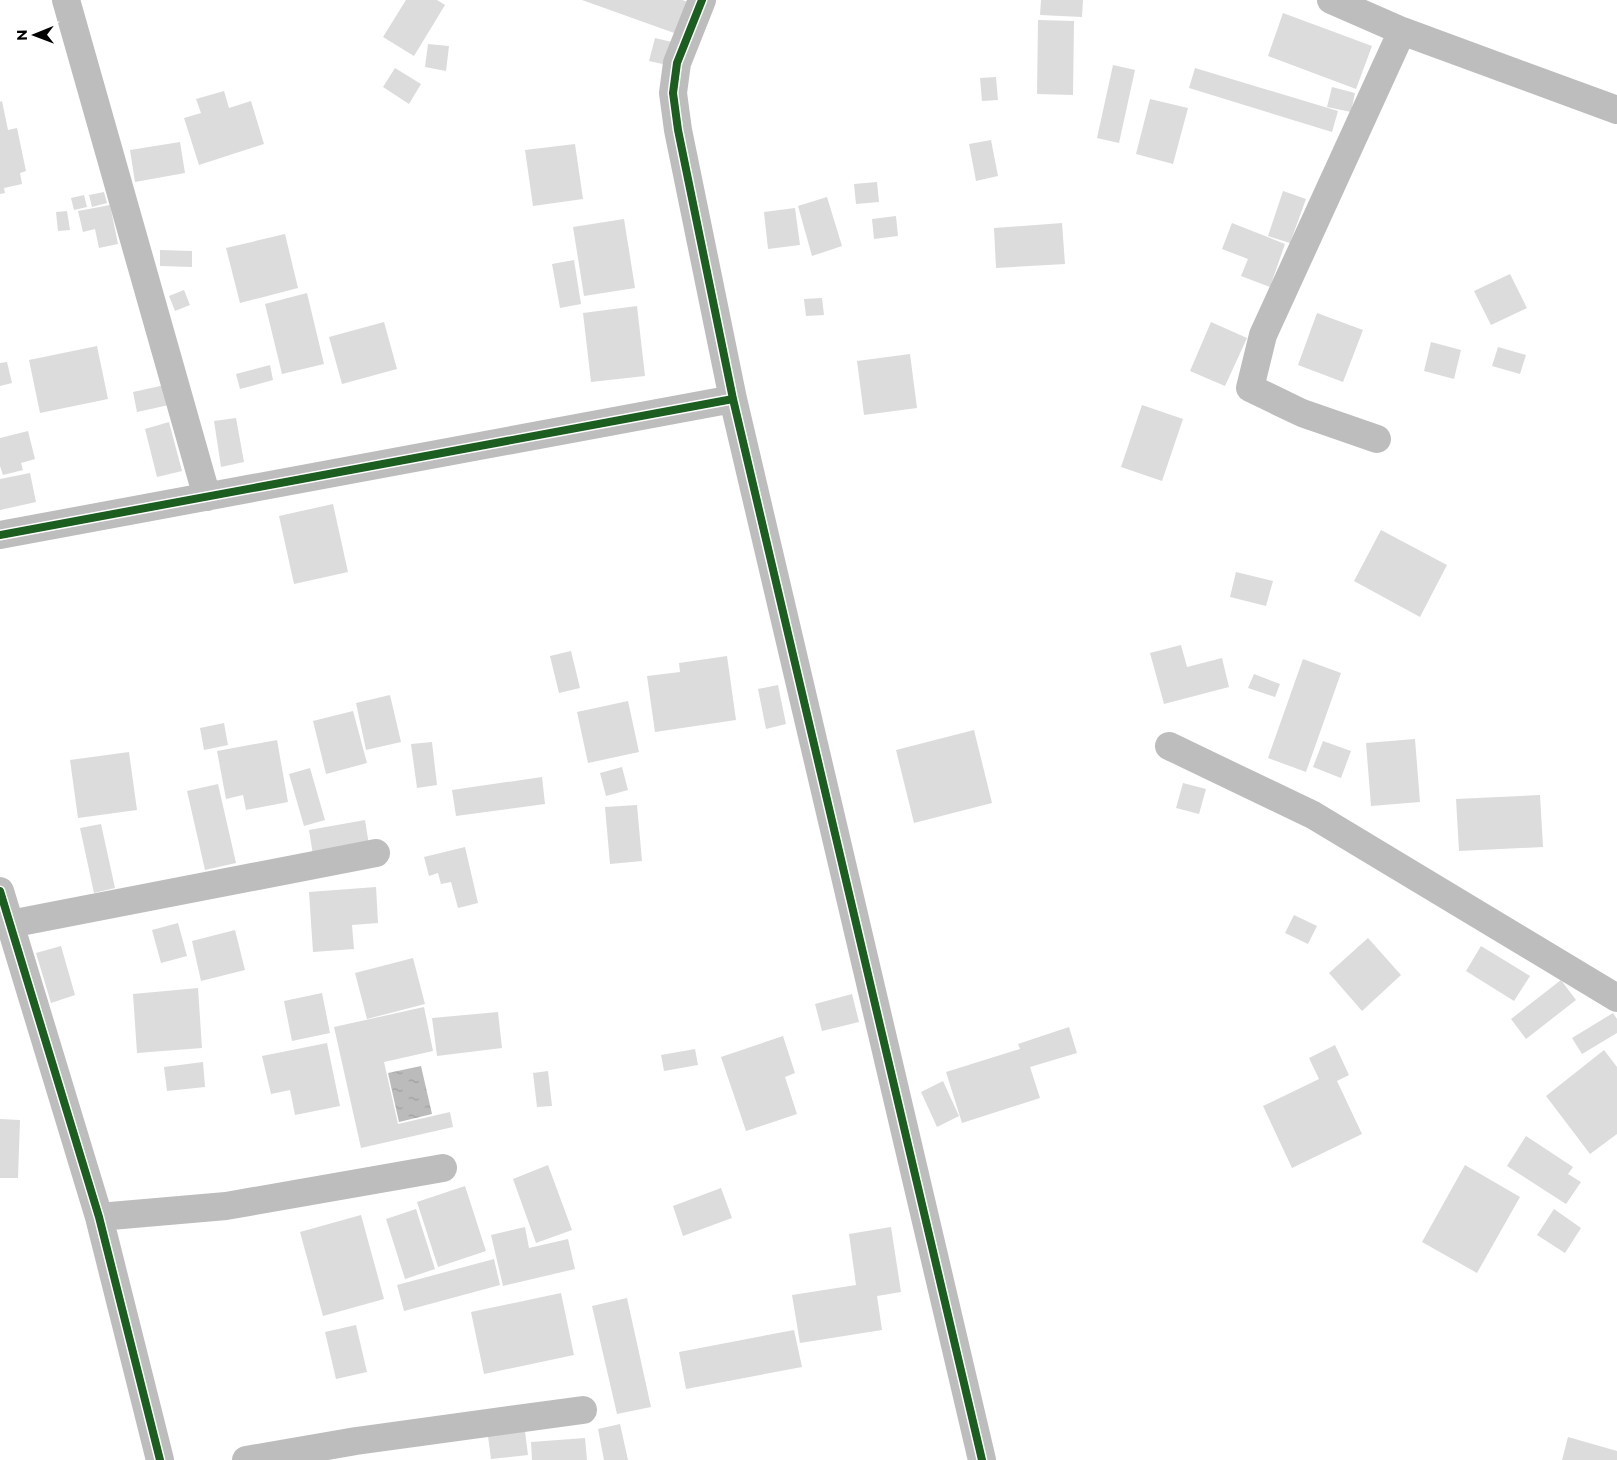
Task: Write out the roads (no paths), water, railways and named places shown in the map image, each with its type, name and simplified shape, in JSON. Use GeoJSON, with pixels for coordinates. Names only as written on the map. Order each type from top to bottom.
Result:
{"type":"FeatureCollection","features":[{"type":"Feature","properties":{"kind":"street"},"geometry":{"type":"LineString","coordinates":[[66,0],[207,497]]}},
{"type":"Feature","properties":{"kind":"street"},"geometry":{"type":"LineString","coordinates":[[702,0],[678,62],[673,93],[678,130],[734,399],[982,1460]]}},
{"type":"Feature","properties":{"kind":"street"},"geometry":{"type":"LineString","coordinates":[[1331,0],[1402,31],[1617,110]]}},
{"type":"Feature","properties":{"kind":"street"},"geometry":{"type":"LineString","coordinates":[[1377,439],[1302,412],[1250,388],[1263,334],[1402,31]]}},
{"type":"Feature","properties":{"kind":"street"},"geometry":{"type":"LineString","coordinates":[[0,535],[734,399]]}},
{"type":"Feature","properties":{"kind":"street"},"geometry":{"type":"LineString","coordinates":[[1169,746],[1313,815],[1617,998]]}},
{"type":"Feature","properties":{"kind":"street"},"geometry":{"type":"LineString","coordinates":[[10,924],[376,852]]}},
{"type":"Feature","properties":{"kind":"street"},"geometry":{"type":"LineString","coordinates":[[0,891],[99,1217],[160,1460]]}},
{"type":"Feature","properties":{"kind":"street"},"geometry":{"type":"LineString","coordinates":[[99,1217],[226,1206],[443,1168]]}},
{"type":"Feature","properties":{"kind":"street"},"geometry":{"type":"LineString","coordinates":[[246,1460],[356,1441],[583,1410]]}},
{"type":"Feature","properties":{"kind":"water"},"geometry":{"type":"Polygon","coordinates":[[[421,1066],[432,1114],[399,1122],[388,1073],[421,1066]]]}}]}
